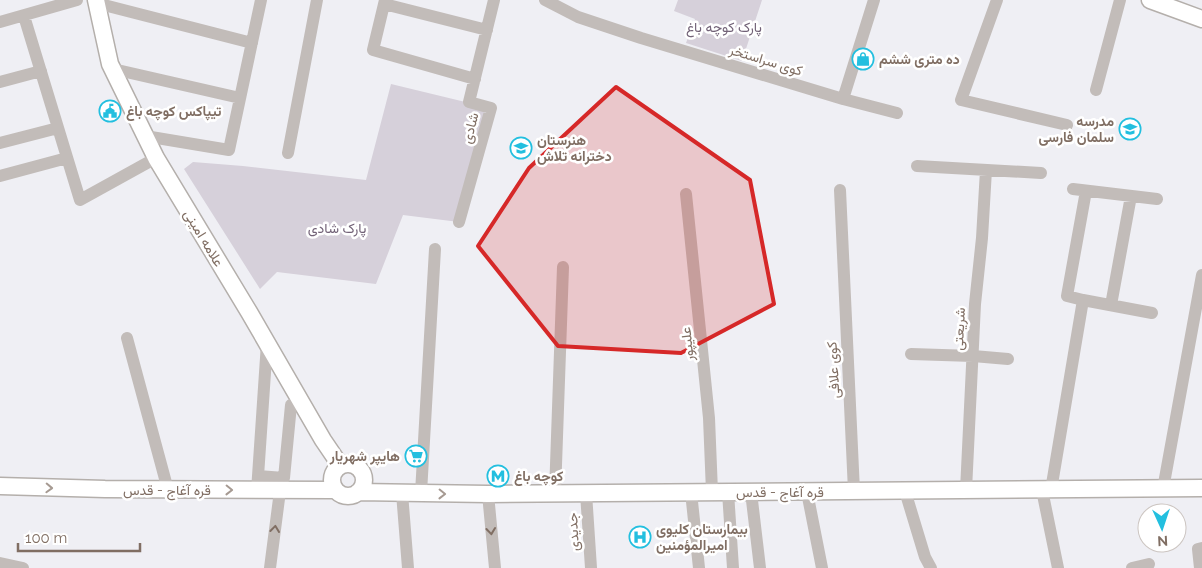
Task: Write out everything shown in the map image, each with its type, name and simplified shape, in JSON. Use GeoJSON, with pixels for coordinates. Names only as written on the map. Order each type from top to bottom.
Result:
{"type":"FeatureCollection","features":[{"type":"Feature","properties":{"kind":"main road"},"geometry":{"type":"LineString","coordinates":[[1150,0],[1202,19]]}},
{"type":"Feature","properties":{"kind":"main road","name":"علامه امینی"},"geometry":{"type":"LineString","coordinates":[[96,1],[113,69],[156,158],[268,344],[323,440],[340,465]]}},
{"type":"Feature","properties":{"kind":"main road"},"geometry":{"type":"LineString","coordinates":[[350,463],[359,467],[364,475],[364,484],[358,492],[351,496],[342,495],[335,490],[331,481],[333,472],[340,465],[350,463]]}},
{"type":"Feature","properties":{"kind":"main road","name":"قره آغاج - قدس"},"geometry":{"type":"LineString","coordinates":[[0,486],[168,490],[258,483],[280,491],[335,490]]}},
{"type":"Feature","properties":{"kind":"main road","name":"قره آغاج - قدس"},"geometry":{"type":"LineString","coordinates":[[358,492],[555,494],[1202,488]]}},
{"type":"Feature","properties":{"kind":"street"},"geometry":{"type":"LineString","coordinates":[[0,22],[77,0]]}},
{"type":"Feature","properties":{"kind":"street"},"geometry":{"type":"LineString","coordinates":[[145,136],[229,150],[261,0]]}},
{"type":"Feature","properties":{"kind":"street"},"geometry":{"type":"LineString","coordinates":[[288,153],[317,0]]}},
{"type":"Feature","properties":{"kind":"street","name":"شادی"},"geometry":{"type":"LineString","coordinates":[[460,222],[491,108],[469,102],[494,0]]}},
{"type":"Feature","properties":{"kind":"street","name":"کوی سراستخر"},"geometry":{"type":"LineString","coordinates":[[544,0],[584,19],[842,99],[897,114]]}},
{"type":"Feature","properties":{"kind":"street"},"geometry":{"type":"LineString","coordinates":[[842,99],[874,0]]}},
{"type":"Feature","properties":{"kind":"street"},"geometry":{"type":"LineString","coordinates":[[997,0],[961,100],[1067,125]]}},
{"type":"Feature","properties":{"kind":"street"},"geometry":{"type":"LineString","coordinates":[[1096,90],[1120,0]]}},
{"type":"Feature","properties":{"kind":"street"},"geometry":{"type":"LineString","coordinates":[[96,1],[252,43]]}},
{"type":"Feature","properties":{"kind":"street"},"geometry":{"type":"LineString","coordinates":[[474,79],[373,50],[384,2],[487,30]]}},
{"type":"Feature","properties":{"kind":"street"},"geometry":{"type":"LineString","coordinates":[[24,16],[80,200],[156,158]]}},
{"type":"Feature","properties":{"kind":"street"},"geometry":{"type":"LineString","coordinates":[[113,69],[240,98]]}},
{"type":"Feature","properties":{"kind":"street"},"geometry":{"type":"LineString","coordinates":[[0,82],[41,71]]}},
{"type":"Feature","properties":{"kind":"street"},"geometry":{"type":"LineString","coordinates":[[0,143],[58,128]]}},
{"type":"Feature","properties":{"kind":"street"},"geometry":{"type":"LineString","coordinates":[[0,176],[67,158]]}},
{"type":"Feature","properties":{"kind":"street"},"geometry":{"type":"LineString","coordinates":[[917,166],[1041,173]]}},
{"type":"Feature","properties":{"kind":"street","name":"شریعتی"},"geometry":{"type":"LineString","coordinates":[[966,490],[975,304],[982,238],[986,170]]}},
{"type":"Feature","properties":{"kind":"street"},"geometry":{"type":"LineString","coordinates":[[1073,189],[1157,199]]}},
{"type":"Feature","properties":{"kind":"street","name":"کوی علافی"},"geometry":{"type":"LineString","coordinates":[[840,190],[854,491]]}},
{"type":"Feature","properties":{"kind":"street"},"geometry":{"type":"LineString","coordinates":[[1086,191],[1066,296],[1152,313]]}},
{"type":"Feature","properties":{"kind":"street","name":"علیپور"},"geometry":{"type":"LineString","coordinates":[[686,194],[709,418],[712,492]]}},
{"type":"Feature","properties":{"kind":"street"},"geometry":{"type":"LineString","coordinates":[[1111,306],[1132,196]]}},
{"type":"Feature","properties":{"kind":"street"},"geometry":{"type":"LineString","coordinates":[[421,493],[435,249]]}},
{"type":"Feature","properties":{"kind":"street"},"geometry":{"type":"LineString","coordinates":[[555,494],[563,268]]}},
{"type":"Feature","properties":{"kind":"street"},"geometry":{"type":"LineString","coordinates":[[1163,488],[1202,275]]}},
{"type":"Feature","properties":{"kind":"street"},"geometry":{"type":"LineString","coordinates":[[1058,568],[1046,490],[1084,300]]}},
{"type":"Feature","properties":{"kind":"street"},"geometry":{"type":"LineString","coordinates":[[127,338],[168,490]]}},
{"type":"Feature","properties":{"kind":"street"},"geometry":{"type":"LineString","coordinates":[[268,344],[258,483],[284,478],[290,405]]}},
{"type":"Feature","properties":{"kind":"street"},"geometry":{"type":"LineString","coordinates":[[912,354],[1008,359]]}},
{"type":"Feature","properties":{"kind":"street"},"geometry":{"type":"LineString","coordinates":[[270,568],[280,491]]}},
{"type":"Feature","properties":{"kind":"street"},"geometry":{"type":"LineString","coordinates":[[905,491],[925,557],[931,568]]}},
{"type":"Feature","properties":{"kind":"street"},"geometry":{"type":"LineString","coordinates":[[691,492],[699,568]]}},
{"type":"Feature","properties":{"kind":"street"},"geometry":{"type":"LineString","coordinates":[[728,492],[733,568]]}},
{"type":"Feature","properties":{"kind":"street"},"geometry":{"type":"LineString","coordinates":[[751,492],[760,568]]}},
{"type":"Feature","properties":{"kind":"street"},"geometry":{"type":"LineString","coordinates":[[808,492],[822,568]]}},
{"type":"Feature","properties":{"kind":"street"},"geometry":{"type":"LineString","coordinates":[[402,493],[408,568]]}},
{"type":"Feature","properties":{"kind":"street","name":"جدیدی"},"geometry":{"type":"LineString","coordinates":[[586,493],[591,568]]}},
{"type":"Feature","properties":{"kind":"street"},"geometry":{"type":"LineString","coordinates":[[488,494],[495,568]]}},
{"type":"Feature","properties":{"kind":"street"},"geometry":{"type":"LineString","coordinates":[[1200,568],[1198,549],[1202,548]]}},
{"type":"Feature","properties":{"kind":"street"},"geometry":{"type":"LineString","coordinates":[[0,563],[23,568]]}},
{"type":"Feature","properties":{"kind":"street"},"geometry":{"type":"LineString","coordinates":[[1132,568],[1150,564]]}},
{"type":"Feature","properties":{"kind":"highlighted area"},"geometry":{"type":"Polygon","coordinates":[[[616,87],[750,180],[774,304],[681,353],[558,346],[478,246],[529,168],[616,87]]]}},
{"type":"Feature","properties":{"kind":"green space","name":"پارک کوچه باغ"},"geometry":{"type":"Polygon","coordinates":[[[678,0],[762,0],[742,61],[686,43],[695,19],[674,11],[678,0]]]}},
{"type":"Feature","properties":{"kind":"green space","name":"پارک شادی"},"geometry":{"type":"Polygon","coordinates":[[[391,84],[486,107],[459,222],[403,215],[376,284],[277,272],[260,289],[184,169],[193,162],[366,180],[391,84]]]}},
{"type":"Feature","properties":{"kind":"place","name":"ده متری ششم"},"geometry":{"type":"Point","coordinates":[863,59]}},
{"type":"Feature","properties":{"kind":"place","name":"تیپاکس کوچه باغ"},"geometry":{"type":"Point","coordinates":[110,111]}},
{"type":"Feature","properties":{"kind":"place","name":"مدرسه سلمان فارسی"},"geometry":{"type":"Point","coordinates":[1130,129]}},
{"type":"Feature","properties":{"kind":"place","name":"هنرستان دخترانه تلاش"},"geometry":{"type":"Point","coordinates":[521,148]}},
{"type":"Feature","properties":{"kind":"place","name":"هایپر شهریار"},"geometry":{"type":"Point","coordinates":[416,456]}},
{"type":"Feature","properties":{"kind":"place","name":"کوچه باغ"},"geometry":{"type":"Point","coordinates":[498,476]}},
{"type":"Feature","properties":{"kind":"place","name":"بیمارستان کلیوی امیرالمؤمنین"},"geometry":{"type":"Point","coordinates":[640,537]}}]}
